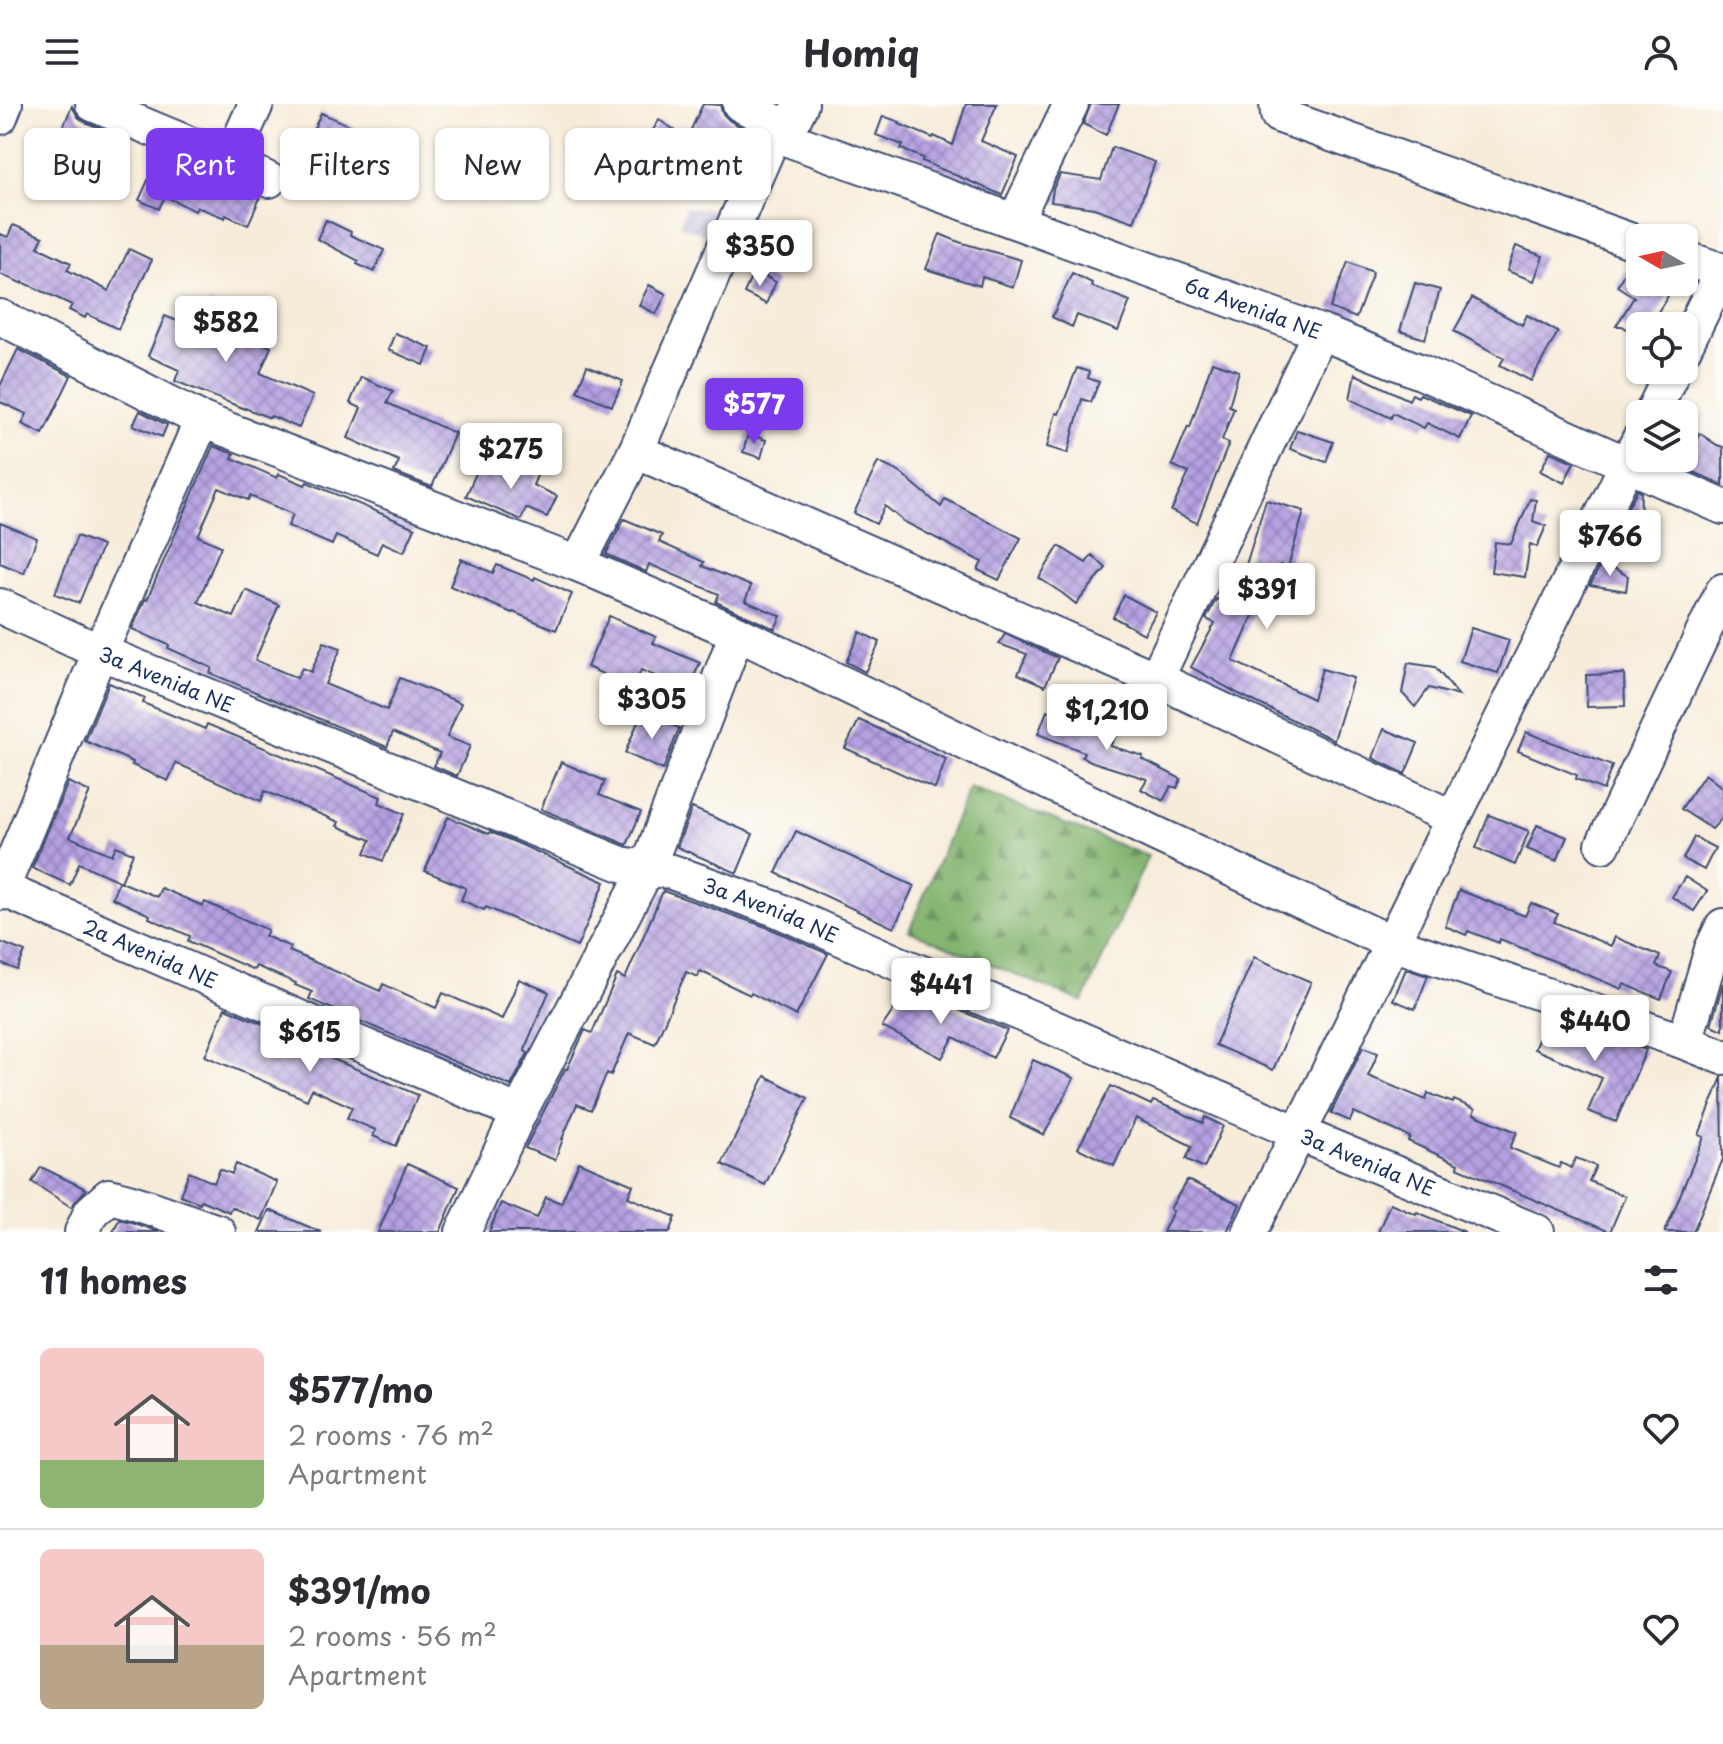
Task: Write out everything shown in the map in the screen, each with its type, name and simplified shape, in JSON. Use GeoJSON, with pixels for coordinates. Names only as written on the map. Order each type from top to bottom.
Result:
{"type":"FeatureCollection","features":[{"type":"Feature","properties":{"kind":"street"},"geometry":{"type":"LineString","coordinates":[[0,117],[5,104]]}},
{"type":"Feature","properties":{"kind":"street"},"geometry":{"type":"LineString","coordinates":[[93,104],[151,128]]}},
{"type":"Feature","properties":{"kind":"street"},"geometry":{"type":"LineString","coordinates":[[245,128],[256,104]]}},
{"type":"Feature","properties":{"kind":"street","name":"6a Avenida NE"},"geometry":{"type":"LineString","coordinates":[[740,104],[1015,221],[1626,448]]}},
{"type":"Feature","properties":{"kind":"street"},"geometry":{"type":"LineString","coordinates":[[1015,221],[1071,104]]}},
{"type":"Feature","properties":{"kind":"street"},"geometry":{"type":"LineString","coordinates":[[1277,104],[1278,115],[1626,239]]}},
{"type":"Feature","properties":{"kind":"street"},"geometry":{"type":"LineString","coordinates":[[578,564],[636,451],[788,122]]}},
{"type":"Feature","properties":{"kind":"street"},"geometry":{"type":"LineString","coordinates":[[264,178],[269,180]]}},
{"type":"Feature","properties":{"kind":"street"},"geometry":{"type":"LineString","coordinates":[[1698,263],[1722,271],[1698,320]]}},
{"type":"Feature","properties":{"kind":"street"},"geometry":{"type":"LineString","coordinates":[[0,317],[202,420],[578,564],[737,633],[1158,835],[1392,943],[1723,1057]]}},
{"type":"Feature","properties":{"kind":"street"},"geometry":{"type":"LineString","coordinates":[[1156,679],[1320,332]]}},
{"type":"Feature","properties":{"kind":"street"},"geometry":{"type":"LineString","coordinates":[[1,890],[100,652],[202,420]]}},
{"type":"Feature","properties":{"kind":"street"},"geometry":{"type":"LineString","coordinates":[[636,451],[1156,679],[1453,818]]}},
{"type":"Feature","properties":{"kind":"street"},"geometry":{"type":"LineString","coordinates":[[1250,1232],[1626,467]]}},
{"type":"Feature","properties":{"kind":"street","name":"6a Avenida NE"},"geometry":{"type":"LineString","coordinates":[[1667,472],[1723,507]]}},
{"type":"Feature","properties":{"kind":"street"},"geometry":{"type":"LineString","coordinates":[[1603,845],[1723,591]]}},
{"type":"Feature","properties":{"kind":"street","name":"3a Avenida NE"},"geometry":{"type":"LineString","coordinates":[[0,606],[100,652],[621,864],[672,872],[776,909],[1298,1133],[1464,1218],[1537,1232]]}},
{"type":"Feature","properties":{"kind":"street"},"geometry":{"type":"LineString","coordinates":[[463,1232],[519,1113],[647,869],[737,633]]}},
{"type":"Feature","properties":{"kind":"street","name":"2a Avenida NE"},"geometry":{"type":"LineString","coordinates":[[1,890],[519,1113]]}},
{"type":"Feature","properties":{"kind":"street"},"geometry":{"type":"LineString","coordinates":[[1685,1042],[1712,949],[1723,926]]}},
{"type":"Feature","properties":{"kind":"street"},"geometry":{"type":"LineString","coordinates":[[82,1232],[91,1212],[109,1196],[138,1202],[218,1232]]}},
{"type":"Feature","properties":{"kind":"shaded area"},"geometry":{"type":"Polygon","coordinates":[[[685,207],[717,209],[708,236],[680,226],[685,207]]]}},
{"type":"Feature","properties":{"kind":"green space"},"geometry":{"type":"Polygon","coordinates":[[[969,787],[1148,856],[1083,1002],[909,931],[969,787]]]}},
{"type":"Feature","properties":{"kind":"building"},"geometry":{"type":"Polygon","coordinates":[[[703,104],[720,105],[730,121],[743,128],[692,128],[703,104]]]}},
{"type":"Feature","properties":{"kind":"building"},"geometry":{"type":"Polygon","coordinates":[[[966,104],[997,104],[981,141],[1018,157],[1002,195],[922,161],[923,158],[901,149],[903,145],[876,135],[883,116],[953,145],[966,104]]]}},
{"type":"Feature","properties":{"kind":"building"},"geometry":{"type":"Polygon","coordinates":[[[1091,104],[1119,104],[1106,135],[1083,124],[1091,104]]]}},
{"type":"Feature","properties":{"kind":"building"},"geometry":{"type":"Polygon","coordinates":[[[72,106],[78,117],[99,128],[63,128],[72,106]]]}},
{"type":"Feature","properties":{"kind":"building"},"geometry":{"type":"Polygon","coordinates":[[[321,113],[356,128],[314,128],[321,113]]]}},
{"type":"Feature","properties":{"kind":"building"},"geometry":{"type":"Polygon","coordinates":[[[659,120],[672,128],[654,128],[659,120]]]}},
{"type":"Feature","properties":{"kind":"building"},"geometry":{"type":"Polygon","coordinates":[[[1112,147],[1155,162],[1134,222],[1094,208],[1051,202],[1060,174],[1101,180],[1112,147]]]}},
{"type":"Feature","properties":{"kind":"building"},"geometry":{"type":"Polygon","coordinates":[[[146,185],[146,200],[163,200],[159,209],[139,200],[146,185]]]}},
{"type":"Feature","properties":{"kind":"building"},"geometry":{"type":"Polygon","coordinates":[[[173,200],[259,200],[248,225],[197,207],[195,211],[173,200]]]}},
{"type":"Feature","properties":{"kind":"building"},"geometry":{"type":"Polygon","coordinates":[[[326,220],[384,250],[374,272],[317,239],[326,220]]]}},
{"type":"Feature","properties":{"kind":"building"},"geometry":{"type":"Polygon","coordinates":[[[13,225],[43,237],[38,247],[71,263],[67,270],[109,291],[129,249],[152,260],[118,329],[87,314],[85,318],[69,310],[72,305],[0,274],[0,234],[8,237],[13,225]]]}},
{"type":"Feature","properties":{"kind":"building"},"geometry":{"type":"Polygon","coordinates":[[[940,234],[1021,260],[1013,287],[982,277],[980,286],[926,269],[940,234]]]}},
{"type":"Feature","properties":{"kind":"building"},"geometry":{"type":"Polygon","coordinates":[[[1516,246],[1543,256],[1534,281],[1507,271],[1516,246]]]}},
{"type":"Feature","properties":{"kind":"building"},"geometry":{"type":"Polygon","coordinates":[[[1348,262],[1373,272],[1356,318],[1330,308],[1348,262]]]}},
{"type":"Feature","properties":{"kind":"building"},"geometry":{"type":"Polygon","coordinates":[[[1626,270],[1626,292],[1617,286],[1626,270]]]}},
{"type":"Feature","properties":{"kind":"building"},"geometry":{"type":"Polygon","coordinates":[[[754,271],[776,282],[766,304],[744,293],[754,271]]]}},
{"type":"Feature","properties":{"kind":"building"},"geometry":{"type":"Polygon","coordinates":[[[1072,273],[1092,283],[1091,286],[1130,301],[1118,331],[1077,315],[1072,327],[1052,317],[1072,273]]]}},
{"type":"Feature","properties":{"kind":"building"},"geometry":{"type":"Polygon","coordinates":[[[1415,283],[1440,290],[1425,339],[1400,331],[1415,283]]]}},
{"type":"Feature","properties":{"kind":"building"},"geometry":{"type":"Polygon","coordinates":[[[649,285],[666,294],[656,314],[639,305],[649,285]]]}},
{"type":"Feature","properties":{"kind":"building"},"geometry":{"type":"Polygon","coordinates":[[[1668,296],[1658,312],[1626,312],[1626,328],[1616,326],[1634,297],[1668,296]]]}},
{"type":"Feature","properties":{"kind":"building"},"geometry":{"type":"Polygon","coordinates":[[[1472,298],[1522,325],[1527,315],[1558,332],[1531,381],[1500,365],[1504,358],[1454,331],[1472,298]]]}},
{"type":"Feature","properties":{"kind":"building"},"geometry":{"type":"Polygon","coordinates":[[[209,303],[245,318],[239,333],[271,347],[260,373],[313,396],[299,428],[175,381],[179,370],[148,356],[165,316],[182,323],[190,305],[205,312],[209,303]]]}},
{"type":"Feature","properties":{"kind":"building"},"geometry":{"type":"Polygon","coordinates":[[[395,333],[431,348],[424,365],[388,350],[395,333]]]}},
{"type":"Feature","properties":{"kind":"building"},"geometry":{"type":"Polygon","coordinates":[[[18,349],[71,376],[43,434],[22,424],[27,414],[0,402],[0,386],[18,349]]]}},
{"type":"Feature","properties":{"kind":"building"},"geometry":{"type":"Polygon","coordinates":[[[1212,362],[1239,371],[1229,406],[1234,408],[1222,440],[1229,443],[1197,523],[1171,511],[1189,473],[1172,465],[1190,427],[1212,362]]]}},
{"type":"Feature","properties":{"kind":"building"},"geometry":{"type":"Polygon","coordinates":[[[587,366],[623,381],[612,406],[577,391],[587,366]]]}},
{"type":"Feature","properties":{"kind":"building"},"geometry":{"type":"Polygon","coordinates":[[[1077,368],[1089,372],[1088,378],[1099,382],[1091,402],[1082,399],[1068,453],[1047,447],[1056,413],[1059,414],[1077,368]]]}},
{"type":"Feature","properties":{"kind":"building"},"geometry":{"type":"Polygon","coordinates":[[[1355,374],[1409,400],[1412,394],[1418,397],[1420,394],[1471,416],[1460,439],[1427,423],[1424,428],[1393,413],[1391,418],[1350,399],[1355,374]]]}},
{"type":"Feature","properties":{"kind":"building"},"geometry":{"type":"Polygon","coordinates":[[[361,377],[393,391],[387,403],[455,433],[432,487],[394,472],[399,461],[348,438],[361,408],[350,403],[361,377]]]}},
{"type":"Feature","properties":{"kind":"building"},"geometry":{"type":"Polygon","coordinates":[[[140,411],[167,425],[162,437],[133,425],[140,411]]]}},
{"type":"Feature","properties":{"kind":"building"},"geometry":{"type":"Polygon","coordinates":[[[1297,430],[1333,442],[1326,462],[1290,449],[1297,430]]]}},
{"type":"Feature","properties":{"kind":"building"},"geometry":{"type":"Polygon","coordinates":[[[1699,433],[1723,447],[1723,485],[1694,472],[1698,472],[1699,433]]]}},
{"type":"Feature","properties":{"kind":"building"},"geometry":{"type":"Polygon","coordinates":[[[748,434],[766,440],[761,458],[743,452],[748,434]]]}},
{"type":"Feature","properties":{"kind":"building"},"geometry":{"type":"Polygon","coordinates":[[[213,446],[277,478],[279,474],[305,485],[307,482],[415,528],[404,552],[382,542],[377,554],[336,536],[332,545],[288,526],[293,514],[250,496],[248,500],[219,488],[198,536],[221,546],[198,602],[234,617],[246,590],[279,605],[255,660],[297,678],[302,668],[311,672],[324,642],[341,648],[325,684],[387,710],[400,678],[461,703],[447,737],[470,746],[457,776],[434,766],[440,753],[393,732],[387,747],[210,673],[212,668],[132,629],[213,446]]]}},
{"type":"Feature","properties":{"kind":"building"},"geometry":{"type":"Polygon","coordinates":[[[1550,452],[1574,462],[1564,483],[1540,471],[1550,452]]]}},
{"type":"Feature","properties":{"kind":"building"},"geometry":{"type":"Polygon","coordinates":[[[514,460],[539,471],[533,485],[557,496],[547,517],[526,508],[521,520],[466,496],[480,464],[508,476],[514,460]]]}},
{"type":"Feature","properties":{"kind":"building"},"geometry":{"type":"Polygon","coordinates":[[[878,462],[901,473],[941,507],[945,499],[1021,538],[999,580],[978,570],[982,562],[903,521],[885,506],[876,524],[854,513],[878,462]]]}},
{"type":"Feature","properties":{"kind":"building"},"geometry":{"type":"Polygon","coordinates":[[[1637,490],[1641,492],[1640,520],[1625,513],[1637,490]]]}},
{"type":"Feature","properties":{"kind":"building"},"geometry":{"type":"Polygon","coordinates":[[[1530,499],[1536,500],[1533,521],[1546,526],[1537,547],[1530,544],[1525,577],[1491,572],[1495,542],[1511,544],[1530,499]]]}},
{"type":"Feature","properties":{"kind":"building"},"geometry":{"type":"Polygon","coordinates":[[[1266,500],[1304,511],[1288,567],[1280,565],[1266,602],[1260,600],[1233,661],[1313,699],[1322,669],[1353,678],[1334,740],[1191,667],[1215,623],[1206,619],[1216,599],[1222,601],[1236,564],[1245,568],[1266,500]]]}},
{"type":"Feature","properties":{"kind":"building"},"geometry":{"type":"Polygon","coordinates":[[[624,519],[662,535],[659,542],[704,562],[702,566],[751,586],[745,601],[781,616],[775,629],[716,602],[719,594],[649,564],[646,572],[606,554],[624,519]]]}},
{"type":"Feature","properties":{"kind":"building"},"geometry":{"type":"Polygon","coordinates":[[[0,523],[37,538],[24,573],[0,563],[0,523]]]}},
{"type":"Feature","properties":{"kind":"building"},"geometry":{"type":"Polygon","coordinates":[[[77,536],[102,546],[79,603],[55,594],[77,536]]]}},
{"type":"Feature","properties":{"kind":"building"},"geometry":{"type":"Polygon","coordinates":[[[1059,546],[1086,563],[1092,555],[1106,568],[1076,604],[1039,578],[1059,546]]]}},
{"type":"Feature","properties":{"kind":"building"},"geometry":{"type":"Polygon","coordinates":[[[461,559],[493,573],[497,565],[534,580],[535,577],[572,594],[556,630],[450,586],[461,559]]]}},
{"type":"Feature","properties":{"kind":"building"},"geometry":{"type":"Polygon","coordinates":[[[1602,562],[1628,576],[1626,591],[1590,585],[1602,562]]]}},
{"type":"Feature","properties":{"kind":"building"},"geometry":{"type":"Polygon","coordinates":[[[1124,595],[1156,612],[1144,634],[1113,617],[1124,595]]]}},
{"type":"Feature","properties":{"kind":"building"},"geometry":{"type":"Polygon","coordinates":[[[609,616],[656,637],[653,643],[700,663],[688,690],[641,670],[634,688],[587,667],[609,616]]]}},
{"type":"Feature","properties":{"kind":"building"},"geometry":{"type":"Polygon","coordinates":[[[1471,628],[1509,640],[1498,673],[1460,661],[1471,628]]]}},
{"type":"Feature","properties":{"kind":"building"},"geometry":{"type":"Polygon","coordinates":[[[860,632],[880,642],[865,672],[846,662],[860,632]]]}},
{"type":"Feature","properties":{"kind":"building"},"geometry":{"type":"Polygon","coordinates":[[[1005,634],[1058,658],[1045,686],[1018,674],[1027,654],[999,644],[1005,634]]]}},
{"type":"Feature","properties":{"kind":"building"},"geometry":{"type":"Polygon","coordinates":[[[1408,663],[1435,667],[1459,696],[1429,688],[1415,707],[1402,693],[1408,663]]]}},
{"type":"Feature","properties":{"kind":"building"},"geometry":{"type":"Polygon","coordinates":[[[1624,674],[1625,706],[1587,707],[1586,675],[1624,674]]]}},
{"type":"Feature","properties":{"kind":"building"},"geometry":{"type":"Polygon","coordinates":[[[109,683],[145,698],[143,703],[205,729],[207,724],[381,797],[379,803],[404,814],[383,861],[365,853],[371,840],[337,826],[339,822],[265,791],[261,801],[176,763],[168,781],[85,741],[109,683]]]}},
{"type":"Feature","properties":{"kind":"building"},"geometry":{"type":"Polygon","coordinates":[[[1047,711],[1096,730],[1102,718],[1120,728],[1110,746],[1143,756],[1142,759],[1181,779],[1177,788],[1171,786],[1163,801],[1141,789],[1147,779],[1093,762],[1082,757],[1084,752],[1038,734],[1047,711]]]}},
{"type":"Feature","properties":{"kind":"building"},"geometry":{"type":"Polygon","coordinates":[[[642,712],[679,728],[663,770],[625,753],[642,712]]]}},
{"type":"Feature","properties":{"kind":"building"},"geometry":{"type":"Polygon","coordinates":[[[859,720],[946,759],[935,789],[845,748],[859,720]]]}},
{"type":"Feature","properties":{"kind":"building"},"geometry":{"type":"Polygon","coordinates":[[[1384,729],[1418,743],[1405,774],[1373,758],[1384,729]]]}},
{"type":"Feature","properties":{"kind":"building"},"geometry":{"type":"Polygon","coordinates":[[[1526,732],[1612,766],[1603,790],[1576,779],[1577,775],[1518,751],[1526,732]]]}},
{"type":"Feature","properties":{"kind":"building"},"geometry":{"type":"Polygon","coordinates":[[[561,762],[605,781],[599,795],[641,812],[627,845],[541,809],[561,762]]]}},
{"type":"Feature","properties":{"kind":"building"},"geometry":{"type":"Polygon","coordinates":[[[1705,774],[1723,788],[1723,817],[1712,829],[1681,809],[1705,774]]]}},
{"type":"Feature","properties":{"kind":"building"},"geometry":{"type":"Polygon","coordinates":[[[68,782],[90,792],[70,837],[112,855],[116,846],[133,853],[121,882],[79,863],[70,885],[32,868],[68,782]]]}},
{"type":"Feature","properties":{"kind":"building"},"geometry":{"type":"Polygon","coordinates":[[[692,808],[753,834],[737,873],[677,847],[692,808]]]}},
{"type":"Feature","properties":{"kind":"building"},"geometry":{"type":"Polygon","coordinates":[[[1489,815],[1529,831],[1515,865],[1476,848],[1489,815]]]}},
{"type":"Feature","properties":{"kind":"building"},"geometry":{"type":"Polygon","coordinates":[[[448,817],[605,882],[577,947],[486,907],[484,910],[461,900],[466,888],[425,871],[448,817]]]}},
{"type":"Feature","properties":{"kind":"building"},"geometry":{"type":"Polygon","coordinates":[[[1537,825],[1567,837],[1557,861],[1527,849],[1537,825]]]}},
{"type":"Feature","properties":{"kind":"building"},"geometry":{"type":"Polygon","coordinates":[[[796,831],[914,886],[894,928],[776,873],[796,831]]]}},
{"type":"Feature","properties":{"kind":"building"},"geometry":{"type":"Polygon","coordinates":[[[1694,837],[1715,848],[1704,870],[1683,859],[1694,837]]]}},
{"type":"Feature","properties":{"kind":"building"},"geometry":{"type":"Polygon","coordinates":[[[1685,877],[1707,891],[1694,911],[1672,897],[1685,877]]]}},
{"type":"Feature","properties":{"kind":"building"},"geometry":{"type":"Polygon","coordinates":[[[119,881],[157,897],[161,888],[203,906],[205,902],[268,930],[265,936],[291,947],[289,951],[380,991],[383,984],[436,1008],[443,993],[502,1019],[519,979],[549,992],[527,1043],[525,1051],[528,1053],[511,1086],[309,999],[312,992],[296,983],[256,966],[254,970],[188,941],[190,936],[112,898],[119,881]]]}},
{"type":"Feature","properties":{"kind":"building"},"geometry":{"type":"Polygon","coordinates":[[[1459,890],[1525,916],[1531,903],[1558,914],[1554,922],[1611,946],[1615,937],[1660,956],[1656,966],[1672,972],[1661,999],[1624,984],[1622,989],[1500,939],[1499,943],[1445,926],[1459,890]]]}},
{"type":"Feature","properties":{"kind":"building"},"geometry":{"type":"Polygon","coordinates":[[[663,891],[769,928],[828,954],[796,1016],[700,971],[698,977],[686,972],[655,1044],[629,1033],[611,1075],[607,1073],[591,1110],[577,1104],[555,1160],[525,1148],[585,1030],[592,1033],[617,975],[625,979],[663,891]]]}},
{"type":"Feature","properties":{"kind":"building"},"geometry":{"type":"Polygon","coordinates":[[[0,942],[25,952],[17,970],[0,963],[0,942]]]}},
{"type":"Feature","properties":{"kind":"building"},"geometry":{"type":"Polygon","coordinates":[[[1254,957],[1311,982],[1273,1070],[1215,1045],[1254,957]]]}},
{"type":"Feature","properties":{"kind":"building"},"geometry":{"type":"Polygon","coordinates":[[[1406,969],[1428,976],[1415,1009],[1393,1000],[1406,969]]]}},
{"type":"Feature","properties":{"kind":"building"},"geometry":{"type":"Polygon","coordinates":[[[1723,983],[1723,1030],[1711,1025],[1723,983]]]}},
{"type":"Feature","properties":{"kind":"building"},"geometry":{"type":"Polygon","coordinates":[[[908,989],[1007,1030],[993,1058],[954,1037],[942,1058],[882,1027],[908,989]]]}},
{"type":"Feature","properties":{"kind":"building"},"geometry":{"type":"Polygon","coordinates":[[[225,1008],[299,1039],[297,1044],[418,1095],[396,1146],[373,1136],[376,1130],[347,1118],[352,1107],[312,1089],[307,1100],[205,1056],[225,1008]]]}},
{"type":"Feature","properties":{"kind":"building"},"geometry":{"type":"Polygon","coordinates":[[[1548,1017],[1646,1050],[1616,1122],[1588,1111],[1602,1078],[1534,1049],[1548,1017]]]}},
{"type":"Feature","properties":{"kind":"building"},"geometry":{"type":"Polygon","coordinates":[[[1363,1047],[1378,1053],[1368,1076],[1426,1100],[1428,1093],[1475,1109],[1473,1114],[1517,1132],[1510,1148],[1559,1168],[1561,1163],[1571,1168],[1576,1158],[1596,1166],[1589,1181],[1625,1196],[1610,1232],[1457,1167],[1458,1164],[1408,1141],[1410,1137],[1354,1112],[1350,1121],[1331,1113],[1363,1047]]]}},
{"type":"Feature","properties":{"kind":"building"},"geometry":{"type":"Polygon","coordinates":[[[1033,1060],[1074,1078],[1044,1135],[1010,1118],[1033,1060]]]}},
{"type":"Feature","properties":{"kind":"building"},"geometry":{"type":"Polygon","coordinates":[[[765,1076],[808,1098],[765,1185],[722,1164],[765,1076]]]}},
{"type":"Feature","properties":{"kind":"building"},"geometry":{"type":"Polygon","coordinates":[[[1722,1077],[1723,1159],[1693,1232],[1665,1232],[1704,1137],[1699,1135],[1722,1077]]]}},
{"type":"Feature","properties":{"kind":"building"},"geometry":{"type":"Polygon","coordinates":[[[1111,1086],[1151,1105],[1153,1101],[1203,1123],[1205,1117],[1223,1126],[1204,1168],[1186,1159],[1192,1146],[1136,1118],[1114,1166],[1078,1148],[1111,1086]]]}},
{"type":"Feature","properties":{"kind":"building"},"geometry":{"type":"Polygon","coordinates":[[[579,1162],[633,1185],[628,1197],[676,1217],[670,1232],[489,1232],[501,1203],[537,1218],[546,1197],[561,1203],[579,1162]]]}},
{"type":"Feature","properties":{"kind":"building"},"geometry":{"type":"Polygon","coordinates":[[[236,1164],[277,1182],[261,1220],[231,1207],[229,1212],[180,1195],[189,1172],[214,1183],[220,1169],[232,1174],[236,1164]]]}},
{"type":"Feature","properties":{"kind":"building"},"geometry":{"type":"Polygon","coordinates":[[[407,1164],[459,1187],[440,1232],[378,1232],[407,1164]]]}},
{"type":"Feature","properties":{"kind":"building"},"geometry":{"type":"Polygon","coordinates":[[[41,1167],[86,1189],[71,1207],[32,1182],[41,1167]]]}},
{"type":"Feature","properties":{"kind":"building"},"geometry":{"type":"Polygon","coordinates":[[[1187,1180],[1240,1204],[1227,1232],[1163,1232],[1173,1211],[1170,1209],[1187,1180]]]}},
{"type":"Feature","properties":{"kind":"building"},"geometry":{"type":"Polygon","coordinates":[[[1390,1203],[1417,1212],[1465,1232],[1378,1232],[1390,1203]]]}},
{"type":"Feature","properties":{"kind":"building"},"geometry":{"type":"Polygon","coordinates":[[[269,1210],[321,1232],[259,1232],[269,1210]]]}},
{"type":"Feature","properties":{"kind":"building"},"geometry":{"type":"Polygon","coordinates":[[[119,1219],[131,1222],[159,1232],[113,1232],[119,1219]]]}}]}
